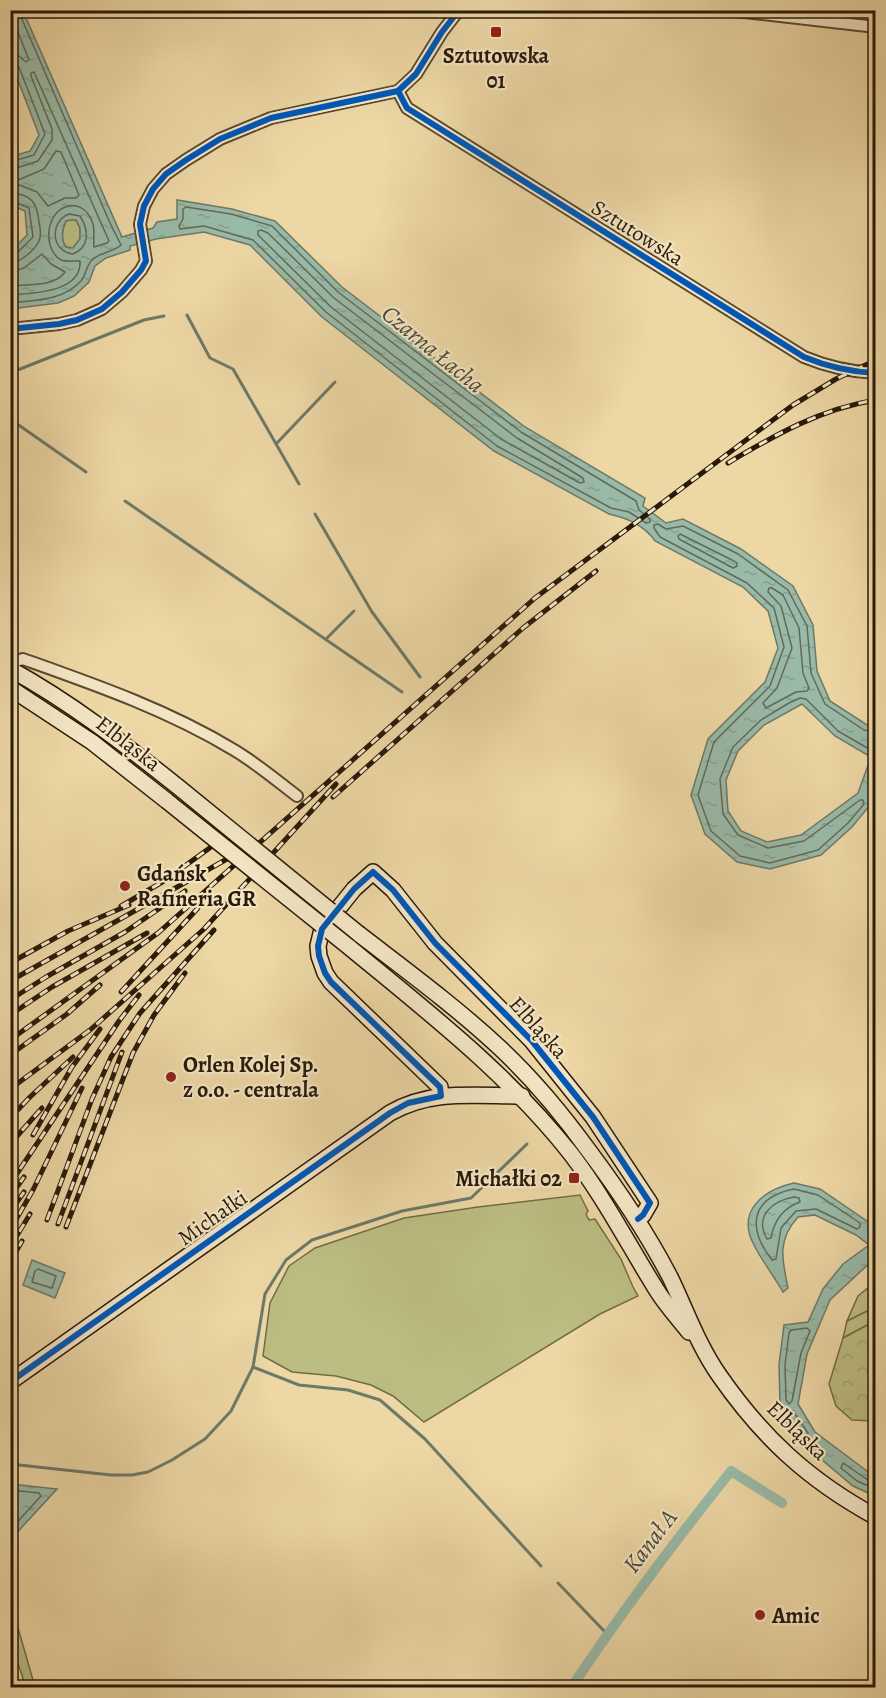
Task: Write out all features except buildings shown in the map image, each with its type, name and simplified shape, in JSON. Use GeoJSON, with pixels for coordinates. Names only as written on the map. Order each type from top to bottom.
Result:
{"type":"FeatureCollection","features":[{"type":"Feature","properties":{"kind":"main road","name":"Elbląska"},"geometry":{"type":"LineString","coordinates":[[10,669],[72,705],[177,786],[359,934],[442,998],[501,1049],[568,1123],[638,1219],[669,1276],[707,1356]]}},
{"type":"Feature","properties":{"kind":"main road","name":"Elbląska"},"geometry":{"type":"LineString","coordinates":[[10,688],[92,742],[167,801],[443,1024],[495,1070],[522,1096],[584,1171],[609,1208],[657,1291],[753,1420],[780,1449],[819,1481],[876,1517]]}},
{"type":"Feature","properties":{"kind":"main road","name":"Elbląska"},"geometry":{"type":"LineString","coordinates":[[441,1096],[440,1087],[331,982],[321,965],[318,946],[322,929],[354,889],[373,872],[393,890],[435,943],[519,1027],[592,1117],[650,1203],[638,1219]]}},
{"type":"Feature","properties":{"kind":"main road"},"geometry":{"type":"LineString","coordinates":[[521,1070],[542,1054]]}},
{"type":"Feature","properties":{"kind":"main road"},"geometry":{"type":"LineString","coordinates":[[483,1096],[495,1070]]}},
{"type":"Feature","properties":{"kind":"main road","name":"Michałki"},"geometry":{"type":"LineString","coordinates":[[10,1383],[390,1113],[408,1103],[441,1096],[522,1096]]}},
{"type":"Feature","properties":{"kind":"street"},"geometry":{"type":"LineString","coordinates":[[10,329],[59,324],[77,320],[102,309],[122,292],[146,261],[140,224],[144,206],[153,189],[166,174],[220,139],[271,118],[398,91],[416,74],[442,32],[459,10]]}},
{"type":"Feature","properties":{"kind":"street"},"geometry":{"type":"LineString","coordinates":[[726,10],[876,27]]}},
{"type":"Feature","properties":{"kind":"street","name":"Sztutowska"},"geometry":{"type":"LineString","coordinates":[[398,91],[407,108],[804,357],[825,366],[876,373]]}},
{"type":"Feature","properties":{"kind":"street","name":"Elbląska"},"geometry":{"type":"LineString","coordinates":[[10,663],[23,659],[116,692],[172,717],[236,751],[297,796]]}},
{"type":"Feature","properties":{"kind":"green space"},"geometry":{"type":"Polygon","coordinates":[[[76,220],[80,228],[80,239],[73,248],[66,247],[62,238],[66,221],[76,220]]]}},
{"type":"Feature","properties":{"kind":"green space"},"geometry":{"type":"Polygon","coordinates":[[[580,1195],[588,1211],[586,1214],[589,1220],[595,1219],[621,1259],[638,1296],[600,1314],[424,1422],[393,1396],[371,1385],[336,1376],[292,1372],[263,1356],[270,1303],[289,1266],[315,1248],[404,1218],[580,1195]]]}},
{"type":"Feature","properties":{"kind":"green space"},"geometry":{"type":"Polygon","coordinates":[[[875,1282],[875,1307],[847,1321],[858,1296],[875,1282]]]}},
{"type":"Feature","properties":{"kind":"green space"},"geometry":{"type":"Polygon","coordinates":[[[875,1307],[875,1321],[843,1338],[847,1321],[875,1307]]]}},
{"type":"Feature","properties":{"kind":"green space"},"geometry":{"type":"Polygon","coordinates":[[[875,1321],[875,1421],[852,1420],[836,1406],[829,1384],[843,1338],[875,1321]]]}},
{"type":"Feature","properties":{"kind":"green space"},"geometry":{"type":"Polygon","coordinates":[[[10,1601],[35,1687],[26,1687],[11,1643],[10,1601]]]}},
{"type":"Feature","properties":{"kind":"water"},"geometry":{"type":"Polygon","coordinates":[[[11,11],[23,11],[122,237],[153,228],[157,222],[177,219],[177,200],[232,209],[275,221],[342,287],[525,427],[645,498],[643,506],[666,523],[683,519],[741,549],[793,586],[813,625],[817,671],[830,701],[867,725],[875,726],[875,799],[852,827],[821,855],[770,869],[737,862],[705,834],[691,795],[708,739],[765,682],[778,648],[768,611],[743,587],[655,541],[635,523],[609,514],[494,451],[322,317],[250,245],[204,232],[156,239],[130,246],[130,250],[106,258],[95,266],[89,282],[74,296],[58,303],[11,309],[11,251],[27,235],[25,211],[11,205],[10,157],[30,151],[39,135],[11,62],[11,11]],[[76,220],[66,221],[62,238],[66,247],[73,248],[80,239],[80,228],[76,220]],[[802,704],[764,725],[738,751],[726,780],[728,811],[741,831],[767,842],[801,835],[858,793],[871,757],[835,736],[802,704]]]}},
{"type":"Feature","properties":{"kind":"water"},"geometry":{"type":"Polygon","coordinates":[[[794,1183],[820,1189],[867,1221],[875,1222],[875,1258],[830,1300],[807,1354],[798,1404],[815,1432],[875,1477],[875,1496],[853,1486],[789,1432],[780,1401],[779,1365],[784,1325],[808,1322],[823,1289],[843,1264],[869,1245],[856,1235],[815,1215],[798,1217],[791,1225],[784,1242],[783,1259],[788,1288],[783,1292],[754,1245],[749,1233],[748,1222],[751,1212],[763,1197],[794,1183]]]}},
{"type":"Feature","properties":{"kind":"water"},"geometry":{"type":"Polygon","coordinates":[[[32,1260],[65,1273],[55,1298],[23,1285],[32,1260]]]}},
{"type":"Feature","properties":{"kind":"water"},"geometry":{"type":"Polygon","coordinates":[[[10,1484],[57,1489],[11,1539],[10,1484]]]}},
{"type":"Feature","properties":{"kind":"waterway"},"geometry":{"type":"LineString","coordinates":[[187,315],[210,358],[233,369],[299,484]]}},
{"type":"Feature","properties":{"kind":"waterway"},"geometry":{"type":"LineString","coordinates":[[10,373],[144,320],[164,316]]}},
{"type":"Feature","properties":{"kind":"waterway"},"geometry":{"type":"LineString","coordinates":[[277,443],[335,382]]}},
{"type":"Feature","properties":{"kind":"waterway"},"geometry":{"type":"LineString","coordinates":[[10,419],[86,472]]}},
{"type":"Feature","properties":{"kind":"waterway"},"geometry":{"type":"LineString","coordinates":[[125,501],[402,692]]}},
{"type":"Feature","properties":{"kind":"waterway"},"geometry":{"type":"LineString","coordinates":[[315,514],[372,612],[420,677]]}},
{"type":"Feature","properties":{"kind":"waterway"},"geometry":{"type":"LineString","coordinates":[[326,639],[354,611]]}},
{"type":"Feature","properties":{"kind":"waterway"},"geometry":{"type":"LineString","coordinates":[[527,1144],[471,1198],[402,1211],[312,1240],[286,1260],[265,1294],[253,1367],[299,1385],[348,1390],[380,1400],[425,1439],[541,1566]]}},
{"type":"Feature","properties":{"kind":"waterway"},"geometry":{"type":"LineString","coordinates":[[10,1464],[111,1475],[148,1472],[205,1439],[231,1411],[253,1367]]}},
{"type":"Feature","properties":{"kind":"waterway","name":"Kanał A"},"geometry":{"type":"LineString","coordinates":[[571,1688],[609,1632],[731,1471],[782,1503]]}},
{"type":"Feature","properties":{"kind":"waterway"},"geometry":{"type":"LineString","coordinates":[[558,1583],[607,1634]]}},
{"type":"Feature","properties":{"kind":"railway"},"geometry":{"type":"LineString","coordinates":[[10,1040],[158,933],[535,598],[793,405],[836,379],[876,360]]}},
{"type":"Feature","properties":{"kind":"railway"},"geometry":{"type":"LineString","coordinates":[[728,463],[799,424],[855,404],[876,400]]}},
{"type":"Feature","properties":{"kind":"railway"},"geometry":{"type":"LineString","coordinates":[[333,797],[523,628],[596,571]]}},
{"type":"Feature","properties":{"kind":"railway"},"geometry":{"type":"LineString","coordinates":[[10,1089],[90,1030],[204,929],[336,784]]}},
{"type":"Feature","properties":{"kind":"railway"},"geometry":{"type":"LineString","coordinates":[[121,906],[164,881],[211,847]]}},
{"type":"Feature","properties":{"kind":"railway"},"geometry":{"type":"LineString","coordinates":[[10,981],[243,850]]}},
{"type":"Feature","properties":{"kind":"railway"},"geometry":{"type":"LineString","coordinates":[[10,1000],[125,932],[185,891]]}},
{"type":"Feature","properties":{"kind":"railway"},"geometry":{"type":"LineString","coordinates":[[10,963],[68,931],[129,905]]}},
{"type":"Feature","properties":{"kind":"railway"},"geometry":{"type":"LineString","coordinates":[[121,992],[198,908]]}},
{"type":"Feature","properties":{"kind":"railway"},"geometry":{"type":"LineString","coordinates":[[47,1220],[92,1099],[111,1057],[140,1013],[214,930]]}},
{"type":"Feature","properties":{"kind":"railway"},"geometry":{"type":"LineString","coordinates":[[10,1015],[52,987],[147,933]]}},
{"type":"Feature","properties":{"kind":"railway"},"geometry":{"type":"LineString","coordinates":[[66,1227],[133,1053],[154,1015],[185,973]]}},
{"type":"Feature","properties":{"kind":"railway"},"geometry":{"type":"LineString","coordinates":[[10,1055],[67,1014],[100,985]]}},
{"type":"Feature","properties":{"kind":"railway"},"geometry":{"type":"LineString","coordinates":[[10,1184],[119,1021],[139,995]]}},
{"type":"Feature","properties":{"kind":"railway"},"geometry":{"type":"LineString","coordinates":[[33,1135],[72,1067],[100,1029]]}},
{"type":"Feature","properties":{"kind":"railway"},"geometry":{"type":"LineString","coordinates":[[58,1224],[122,1052]]}},
{"type":"Feature","properties":{"kind":"railway"},"geometry":{"type":"LineString","coordinates":[[10,1118],[73,1057]]}},
{"type":"Feature","properties":{"kind":"railway"},"geometry":{"type":"LineString","coordinates":[[10,1230],[33,1190],[82,1088]]}},
{"type":"Feature","properties":{"kind":"railway"},"geometry":{"type":"LineString","coordinates":[[10,1144],[42,1108]]}},
{"type":"Feature","properties":{"kind":"railway"},"geometry":{"type":"LineString","coordinates":[[10,1197],[24,1177]]}},
{"type":"Feature","properties":{"kind":"railway"},"geometry":{"type":"LineString","coordinates":[[10,1212],[24,1192]]}},
{"type":"Feature","properties":{"kind":"railway"},"geometry":{"type":"LineString","coordinates":[[10,1247],[30,1214]]}},
{"type":"Feature","properties":{"kind":"railway"},"geometry":{"type":"LineString","coordinates":[[10,1262],[22,1241]]}},
{"type":"Feature","properties":{"kind":"cycle path"},"geometry":{"type":"LineString","coordinates":[[10,329],[59,324],[77,320],[102,309],[122,292],[146,261],[140,224],[144,206],[153,189],[166,174],[220,139],[271,118],[398,91],[416,74],[442,32],[459,10]]}},
{"type":"Feature","properties":{"kind":"cycle path"},"geometry":{"type":"LineString","coordinates":[[398,91],[407,108],[804,357],[839,368],[876,373]]}},
{"type":"Feature","properties":{"kind":"cycle path"},"geometry":{"type":"LineString","coordinates":[[10,1382],[390,1113],[408,1103],[441,1096],[440,1087],[331,982],[319,956],[318,946],[322,929],[354,889],[373,872],[393,890],[435,943],[532,1041],[593,1117],[650,1203],[638,1219]]}},
{"type":"Feature","properties":{"kind":"place","name":"Sztutowska 01"},"geometry":{"type":"Point","coordinates":[496,32]}},
{"type":"Feature","properties":{"kind":"place","name":"Gdańsk Rafineria GR"},"geometry":{"type":"Point","coordinates":[125,886]}},
{"type":"Feature","properties":{"kind":"place","name":"Orlen Kolej Sp. z o.o. - centrala"},"geometry":{"type":"Point","coordinates":[171,1077]}},
{"type":"Feature","properties":{"kind":"place","name":"Michałki 02"},"geometry":{"type":"Point","coordinates":[574,1178]}},
{"type":"Feature","properties":{"kind":"place","name":"Amic"},"geometry":{"type":"Point","coordinates":[760,1615]}},
{"type":"Feature","properties":{"kind":"water label","name":"Czarna Łacha"},"geometry":{"type":"Point","coordinates":[433,349]}}]}
